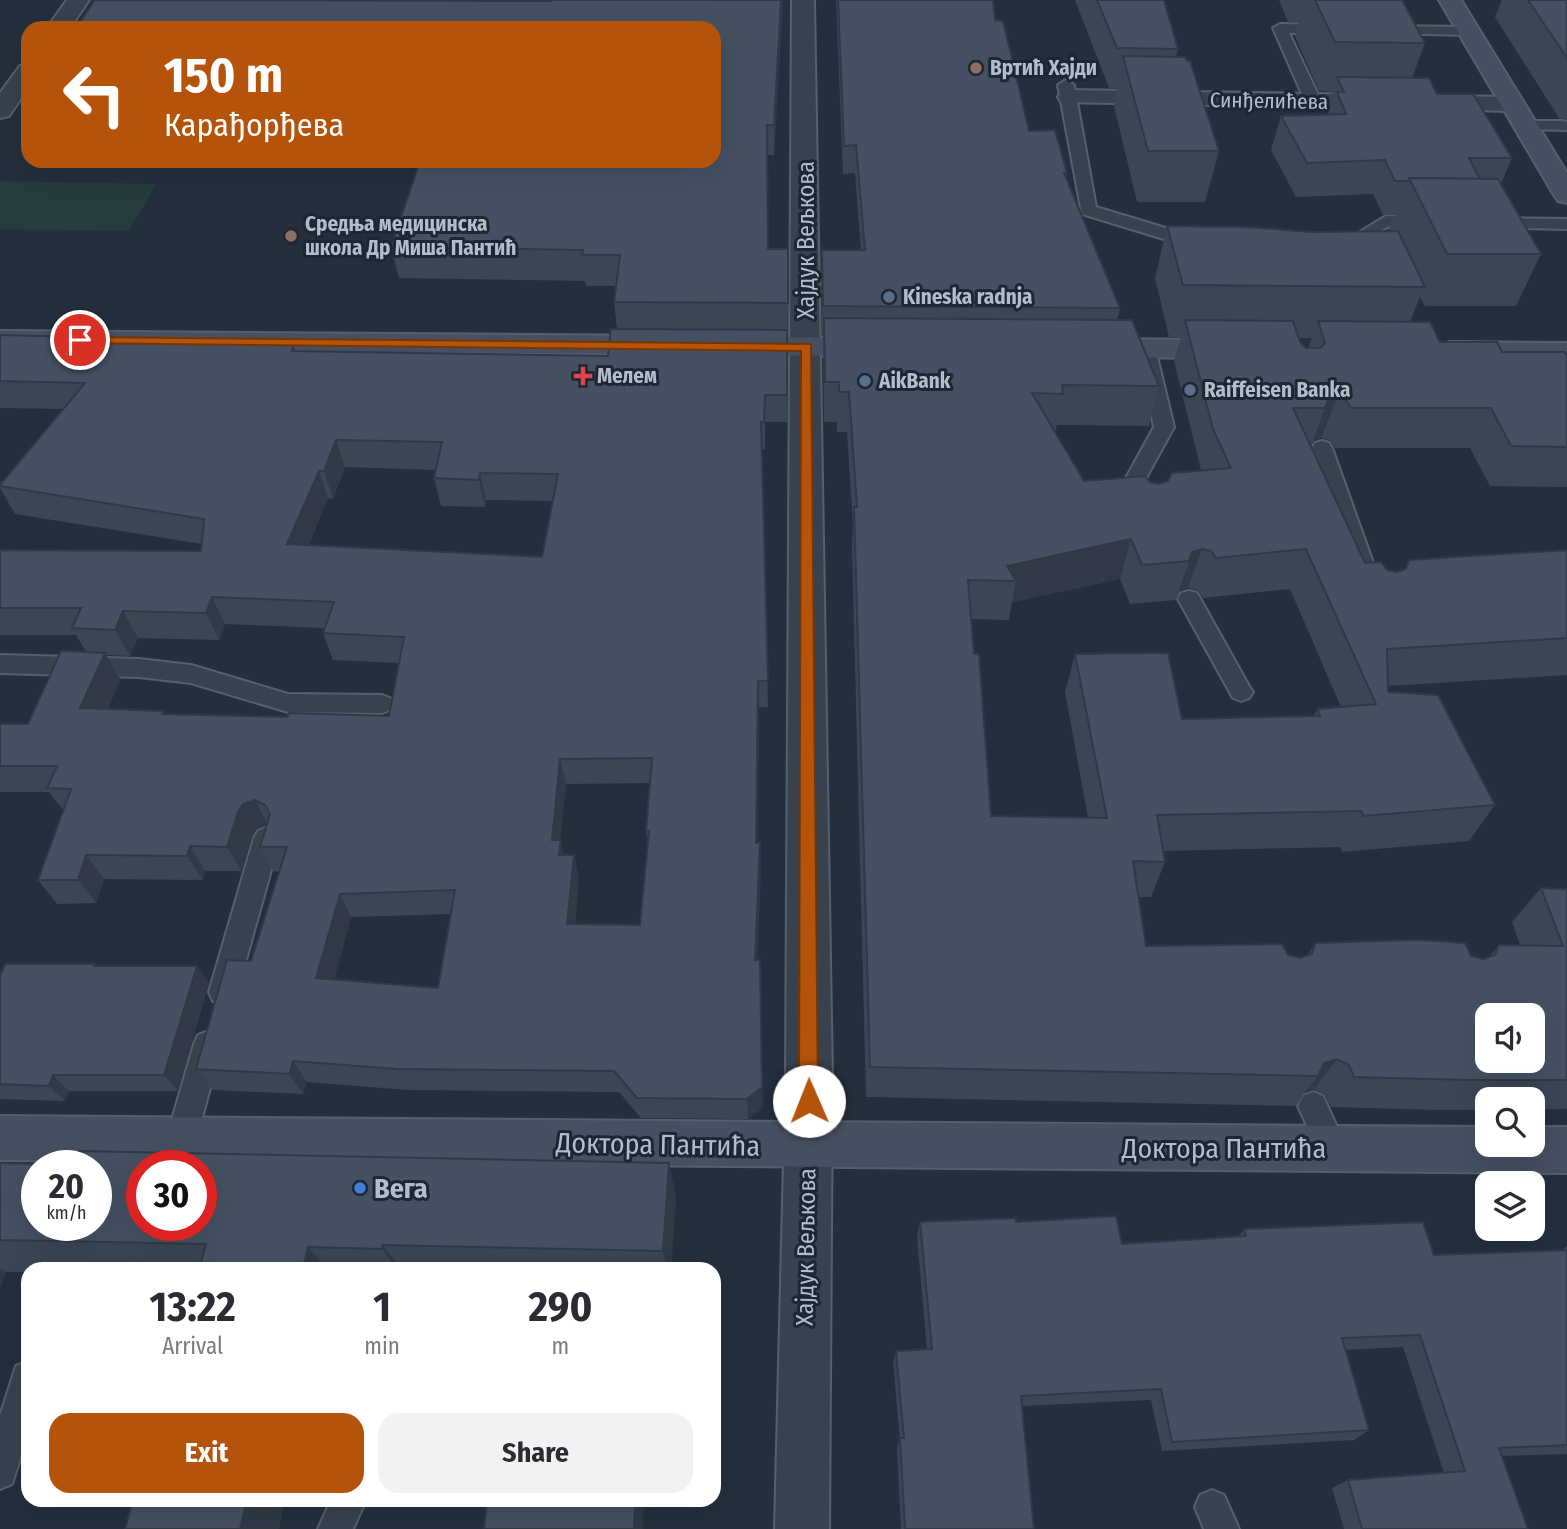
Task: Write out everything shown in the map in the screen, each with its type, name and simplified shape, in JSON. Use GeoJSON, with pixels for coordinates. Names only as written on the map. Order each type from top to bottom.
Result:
{"type":"FeatureCollection","features":[{"type":"Feature","properties":{"kind":"street"},"geometry":{"type":"LineString","coordinates":[[63,21],[78,0]]}},
{"type":"Feature","properties":{"kind":"street","name":"Хајдук Вељкова"},"geometry":{"type":"LineString","coordinates":[[802,1529],[808,1145],[807,347],[803,0]]}},
{"type":"Feature","properties":{"kind":"street"},"geometry":{"type":"LineString","coordinates":[[1450,0],[1567,195]]}},
{"type":"Feature","properties":{"kind":"street"},"geometry":{"type":"LineString","coordinates":[[0,112],[21,81]]}},
{"type":"Feature","properties":{"kind":"street","name":"Синђелићева"},"geometry":{"type":"LineString","coordinates":[[1068,91],[1199,109],[1312,101],[1511,104]]}},
{"type":"Feature","properties":{"kind":"street"},"geometry":{"type":"LineString","coordinates":[[0,112],[21,113]]}},
{"type":"Feature","properties":{"kind":"street"},"geometry":{"type":"LineString","coordinates":[[0,340],[901,347]]}},
{"type":"Feature","properties":{"kind":"street"},"geometry":{"type":"LineString","coordinates":[[1063,348],[1262,350]]}},
{"type":"Feature","properties":{"kind":"street"},"geometry":{"type":"LineString","coordinates":[[1429,351],[1567,352]]}},
{"type":"Feature","properties":{"kind":"street","name":"Доктора Пантића"},"geometry":{"type":"LineString","coordinates":[[0,1139],[142,1150]]}},
{"type":"Feature","properties":{"kind":"street","name":"Доктора Пантића"},"geometry":{"type":"LineString","coordinates":[[217,1153],[808,1145],[1475,1147]]}},
{"type":"Feature","properties":{"kind":"street","name":"Доктора Пантића"},"geometry":{"type":"LineString","coordinates":[[1545,1149],[1567,1150]]}},
{"type":"Feature","properties":{"kind":"lane"},"geometry":{"type":"LineString","coordinates":[[1312,101],[1280,28],[1347,29]]}},
{"type":"Feature","properties":{"kind":"lane"},"geometry":{"type":"LineString","coordinates":[[1374,29],[1468,31]]}},
{"type":"Feature","properties":{"kind":"lane"},"geometry":{"type":"LineString","coordinates":[[1068,91],[1088,210],[1215,249]]}},
{"type":"Feature","properties":{"kind":"lane"},"geometry":{"type":"LineString","coordinates":[[1524,126],[1563,126]]}},
{"type":"Feature","properties":{"kind":"lane"},"geometry":{"type":"LineString","coordinates":[[1331,250],[1342,250],[1386,221],[1442,222]]}},
{"type":"Feature","properties":{"kind":"lane"},"geometry":{"type":"LineString","coordinates":[[1469,223],[1567,224]]}},
{"type":"Feature","properties":{"kind":"lane"},"geometry":{"type":"LineString","coordinates":[[1146,348],[1164,427],[1136,478],[1147,514]]}},
{"type":"Feature","properties":{"kind":"lane"},"geometry":{"type":"LineString","coordinates":[[1322,448],[1372,589]]}},
{"type":"Feature","properties":{"kind":"lane"},"geometry":{"type":"LineString","coordinates":[[1189,599],[1241,692]]}},
{"type":"Feature","properties":{"kind":"lane"},"geometry":{"type":"LineString","coordinates":[[0,664],[139,668],[191,674],[288,703],[382,704]]}},
{"type":"Feature","properties":{"kind":"lane"},"geometry":{"type":"LineString","coordinates":[[182,1150],[267,838]]}},
{"type":"Feature","properties":{"kind":"lane"},"geometry":{"type":"LineString","coordinates":[[1313,1106],[1332,1149]]}},
{"type":"Feature","properties":{"kind":"lane"},"geometry":{"type":"LineString","coordinates":[[0,1472],[21,1402]]}},
{"type":"Feature","properties":{"kind":"lane"},"geometry":{"type":"LineString","coordinates":[[335,1529],[346,1507]]}},
{"type":"Feature","properties":{"kind":"green space"},"geometry":{"type":"Polygon","coordinates":[[[0,181],[156,184],[129,231],[0,229],[0,181]]]}},
{"type":"Feature","properties":{"kind":"building"},"geometry":{"type":"Polygon","coordinates":[[[95,0],[781,0],[774,125],[767,125],[768,249],[788,249],[788,303],[614,302],[620,255],[582,255],[583,250],[391,247],[418,168],[721,168],[721,21],[81,21],[95,0]]]}},
{"type":"Feature","properties":{"kind":"building"},"geometry":{"type":"Polygon","coordinates":[[[838,0],[993,0],[995,20],[1003,21],[1029,131],[1055,130],[1067,173],[1064,173],[1120,308],[823,306],[822,250],[865,250],[856,145],[844,146],[838,0]]]}},
{"type":"Feature","properties":{"kind":"building"},"geometry":{"type":"Polygon","coordinates":[[[1097,0],[1164,0],[1178,49],[1117,48],[1097,0]]]}},
{"type":"Feature","properties":{"kind":"building"},"geometry":{"type":"Polygon","coordinates":[[[1315,0],[1402,0],[1425,43],[1335,42],[1315,0]]]}},
{"type":"Feature","properties":{"kind":"building"},"geometry":{"type":"Polygon","coordinates":[[[1528,0],[1567,0],[1567,58],[1528,0]]]}},
{"type":"Feature","properties":{"kind":"building"},"geometry":{"type":"Polygon","coordinates":[[[1123,56],[1185,57],[1190,61],[1219,151],[1148,151],[1123,56]]]}},
{"type":"Feature","properties":{"kind":"building"},"geometry":{"type":"Polygon","coordinates":[[[1337,77],[1429,78],[1437,94],[1473,94],[1512,158],[1469,158],[1480,179],[1409,178],[1408,181],[1395,181],[1385,160],[1307,163],[1281,116],[1346,114],[1337,92],[1344,92],[1337,77]]]}},
{"type":"Feature","properties":{"kind":"building"},"geometry":{"type":"Polygon","coordinates":[[[1409,178],[1498,179],[1541,254],[1447,254],[1409,178]]]}},
{"type":"Feature","properties":{"kind":"building"},"geometry":{"type":"Polygon","coordinates":[[[1167,226],[1245,227],[1312,232],[1398,231],[1425,287],[1183,285],[1167,226]]]}},
{"type":"Feature","properties":{"kind":"building"},"geometry":{"type":"Polygon","coordinates":[[[824,318],[1132,320],[1159,386],[1062,385],[1063,394],[1032,393],[1084,481],[1145,476],[1150,482],[1159,484],[1168,481],[1172,473],[1231,468],[1213,429],[1185,320],[1293,321],[1300,342],[1306,348],[1320,348],[1325,343],[1318,321],[1430,322],[1440,342],[1497,342],[1502,352],[1565,352],[1567,447],[1511,446],[1491,408],[1351,408],[1346,400],[1337,398],[1328,401],[1325,408],[1293,408],[1365,563],[1381,562],[1387,570],[1396,572],[1406,569],[1409,560],[1567,550],[1567,638],[1387,649],[1388,692],[1438,695],[1495,805],[1364,816],[1361,811],[1157,815],[1165,862],[1133,861],[1146,946],[1282,944],[1288,955],[1300,958],[1312,954],[1315,943],[1417,940],[1465,943],[1471,956],[1483,959],[1495,955],[1499,945],[1563,946],[1541,888],[1567,889],[1567,1080],[1354,1077],[1349,1065],[1337,1059],[1324,1063],[1318,1076],[870,1067],[854,507],[857,507],[849,392],[839,392],[839,382],[825,382],[824,318]],[[1131,539],[1007,566],[1016,581],[968,580],[974,654],[979,654],[991,816],[1107,818],[1075,654],[1168,653],[1182,719],[1320,716],[1317,709],[1376,704],[1306,549],[1216,558],[1211,551],[1202,549],[1192,552],[1189,561],[1142,565],[1131,539]]]}},
{"type":"Feature","properties":{"kind":"building"},"geometry":{"type":"Polygon","coordinates":[[[611,329],[787,330],[787,395],[765,395],[764,422],[761,422],[768,681],[758,681],[756,843],[760,843],[755,960],[760,960],[762,1087],[747,1099],[637,1098],[614,1071],[397,1069],[293,1061],[289,1074],[196,1069],[227,960],[251,961],[287,847],[260,847],[270,814],[265,805],[255,800],[243,804],[227,847],[190,846],[187,856],[86,855],[78,880],[38,880],[71,789],[47,788],[57,766],[0,766],[0,724],[28,724],[61,651],[105,653],[80,708],[164,711],[162,714],[287,717],[289,713],[389,716],[404,637],[323,633],[334,602],[212,597],[206,613],[123,611],[115,630],[72,628],[81,608],[0,608],[0,550],[201,551],[204,519],[0,486],[85,383],[0,381],[0,335],[79,337],[75,343],[294,344],[292,351],[608,356],[611,329]],[[336,440],[324,471],[319,471],[287,544],[542,557],[558,474],[480,473],[479,480],[434,478],[442,442],[336,440]],[[652,758],[560,759],[552,840],[561,840],[559,855],[574,855],[567,924],[640,925],[649,831],[646,831],[652,758]],[[455,890],[340,894],[316,978],[438,988],[455,890]]]}},
{"type":"Feature","properties":{"kind":"building"},"geometry":{"type":"Polygon","coordinates":[[[5,964],[197,966],[164,1075],[53,1075],[49,1086],[0,1084],[0,976],[5,964]]]}},
{"type":"Feature","properties":{"kind":"building"},"geometry":{"type":"Polygon","coordinates":[[[112,1152],[126,1152],[126,1241],[217,1241],[217,1154],[669,1163],[663,1251],[383,1245],[382,1249],[308,1247],[305,1262],[201,1262],[206,1244],[52,1241],[112,1241],[112,1152]]]}},
{"type":"Feature","properties":{"kind":"building"},"geometry":{"type":"Polygon","coordinates":[[[0,1163],[21,1164],[21,1240],[0,1240],[0,1163]]]}},
{"type":"Feature","properties":{"kind":"building"},"geometry":{"type":"Polygon","coordinates":[[[1116,1216],[1122,1244],[1246,1236],[1244,1229],[1423,1222],[1434,1255],[1567,1250],[1567,1445],[1499,1448],[1528,1529],[1362,1529],[1348,1480],[1465,1471],[1420,1335],[1342,1338],[1369,1430],[1172,1442],[1161,1389],[1021,1396],[1034,1529],[905,1529],[900,1438],[904,1438],[896,1351],[932,1349],[920,1222],[1016,1218],[1016,1222],[1116,1216]]]}},
{"type":"Feature","properties":{"kind":"building"},"geometry":{"type":"Polygon","coordinates":[[[131,1507],[245,1507],[240,1529],[125,1529],[131,1507]]]}},
{"type":"Feature","properties":{"kind":"building"},"geometry":{"type":"Polygon","coordinates":[[[486,1507],[635,1507],[634,1529],[484,1529],[486,1507]]]}},
{"type":"Feature","properties":{"kind":"place","name":"Вртић Хајди"},"geometry":{"type":"Point","coordinates":[976,68]}},
{"type":"Feature","properties":{"kind":"place","name":"Средња медицинска школа Др Миша Пантић"},"geometry":{"type":"Point","coordinates":[291,236]}},
{"type":"Feature","properties":{"kind":"place","name":"Kineska radnja"},"geometry":{"type":"Point","coordinates":[889,297]}},
{"type":"Feature","properties":{"kind":"place","name":"Мелем"},"geometry":{"type":"Point","coordinates":[583,376]}},
{"type":"Feature","properties":{"kind":"place","name":"AikBank"},"geometry":{"type":"Point","coordinates":[865,381]}},
{"type":"Feature","properties":{"kind":"place","name":"Raiffeisen Banka"},"geometry":{"type":"Point","coordinates":[1190,390]}},
{"type":"Feature","properties":{"kind":"place","name":"Вега"},"geometry":{"type":"Point","coordinates":[360,1188]}},
{"type":"Feature","properties":{"kind":"route"},"geometry":{"type":"LineString","coordinates":[[80,340],[807,347],[809,1101]]}}]}
